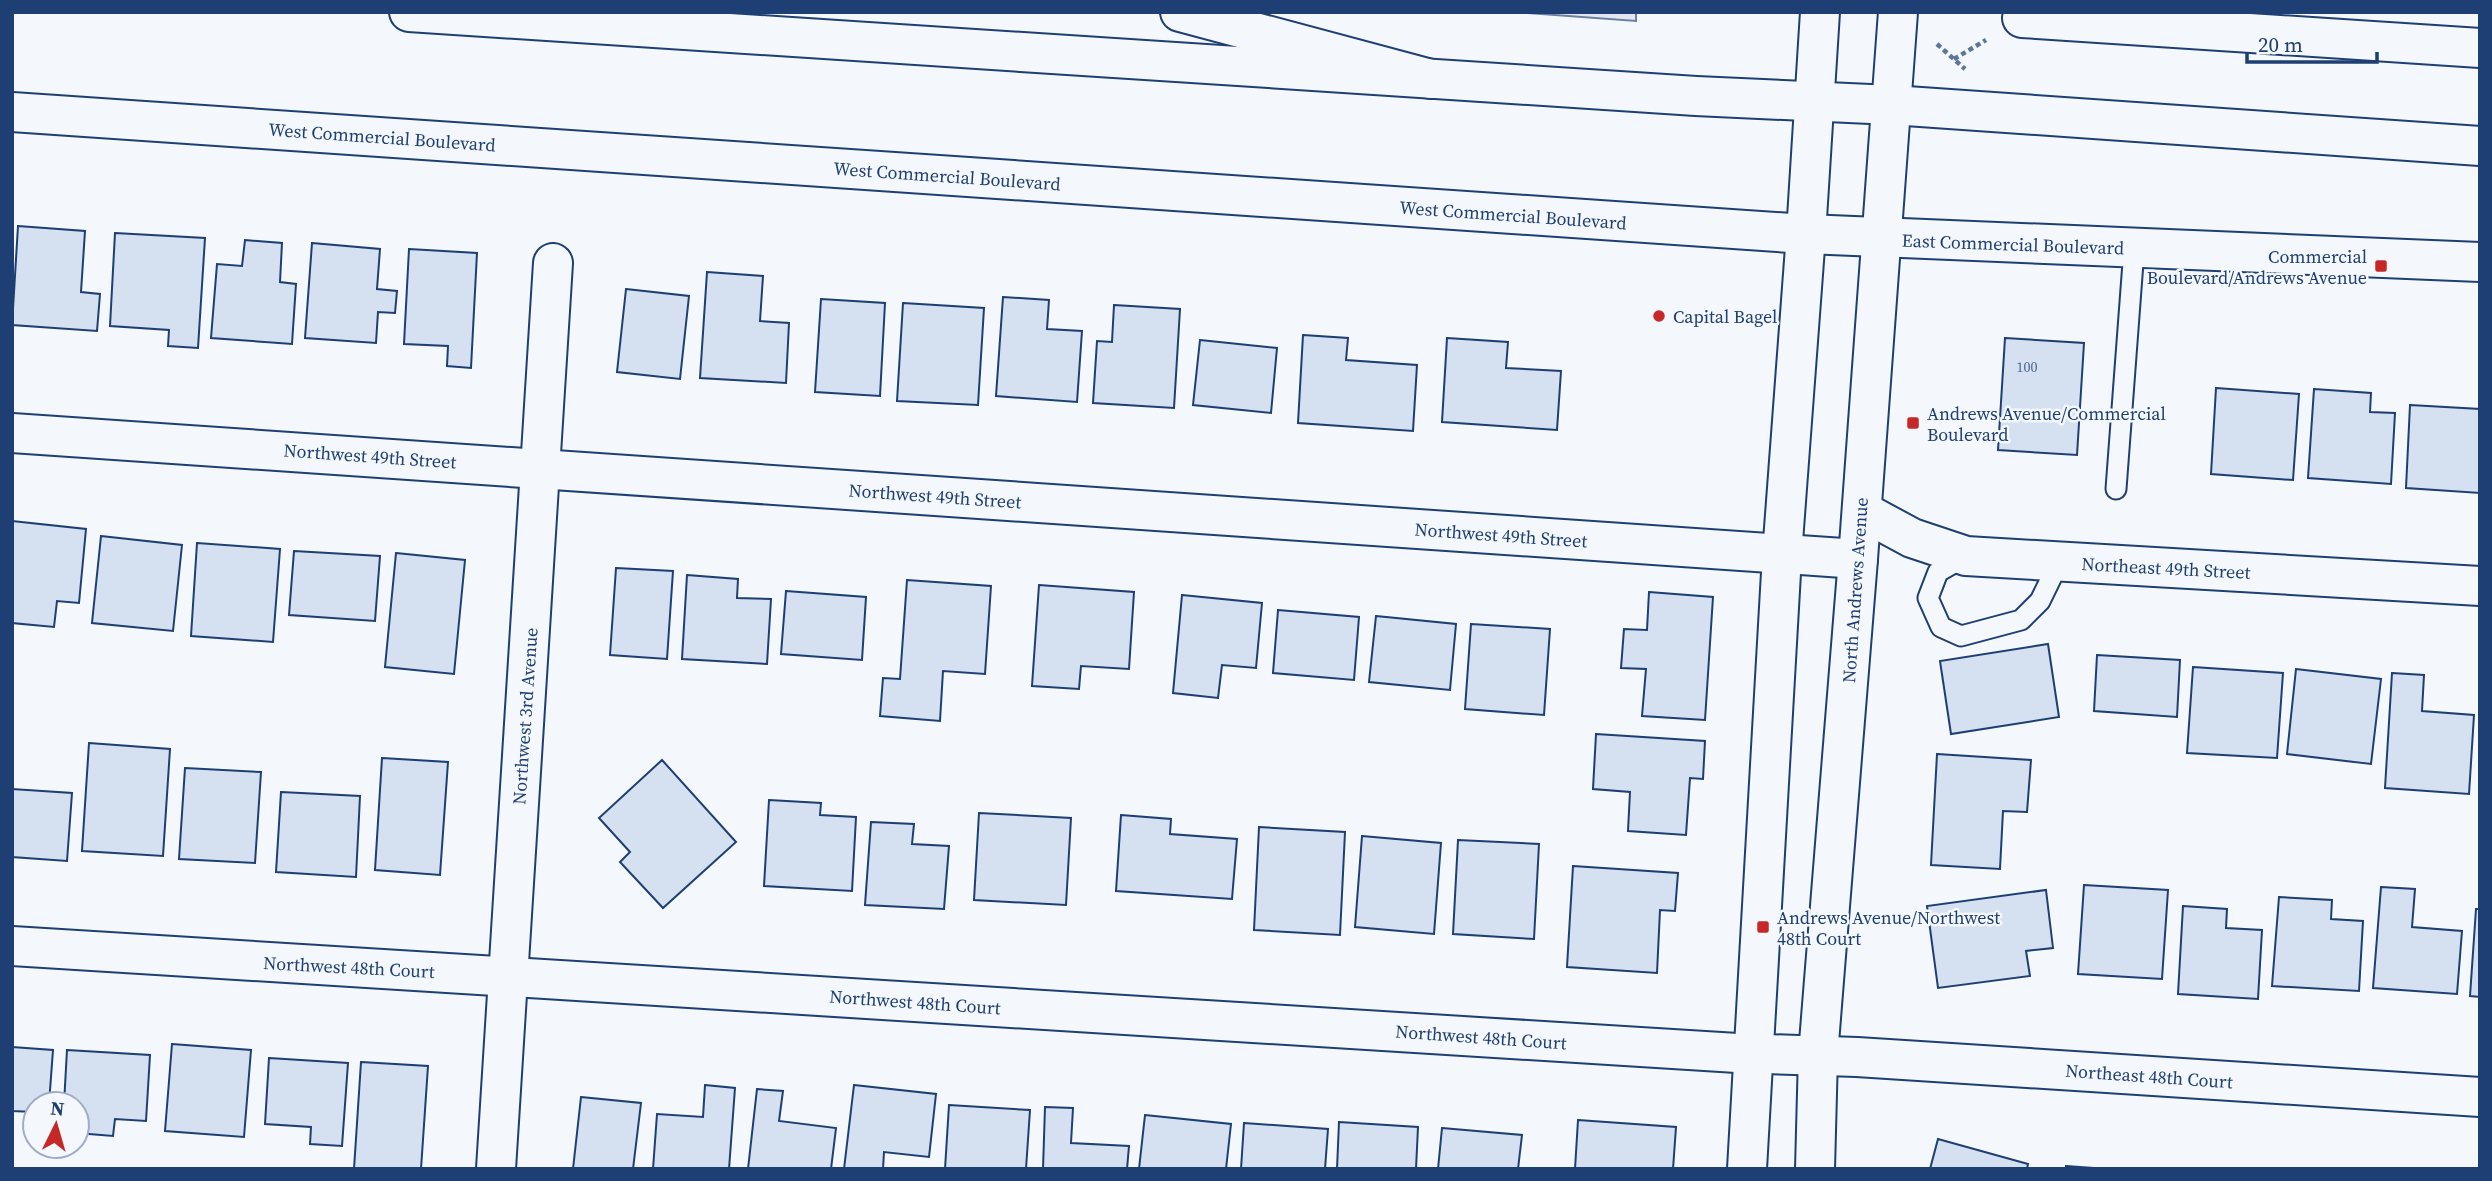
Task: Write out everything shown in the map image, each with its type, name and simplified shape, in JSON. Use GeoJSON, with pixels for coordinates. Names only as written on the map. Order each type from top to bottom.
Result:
{"type":"FeatureCollection","features":[{"type":"Feature","properties":{"kind":"main road"},"geometry":{"type":"LineString","coordinates":[[409,12],[1431,79],[1814,103],[1892,105],[2480,146]]}},
{"type":"Feature","properties":{"kind":"main road"},"geometry":{"type":"LineString","coordinates":[[1180,12],[1431,79]]}},
{"type":"Feature","properties":{"kind":"main road"},"geometry":{"type":"LineString","coordinates":[[1747,1169],[1782,555],[1807,234],[1820,12]]}},
{"type":"Feature","properties":{"kind":"main road","name":"North Andrews Avenue"},"geometry":{"type":"LineString","coordinates":[[1815,1169],[1818,1055],[1862,511],[1898,12]]}},
{"type":"Feature","properties":{"kind":"main road"},"geometry":{"type":"LineString","coordinates":[[2022,18],[2480,48]]}},
{"type":"Feature","properties":{"kind":"main road","name":"West Commercial Boulevard"},"geometry":{"type":"LineString","coordinates":[[12,112],[1882,239]]}},
{"type":"Feature","properties":{"kind":"main road","name":"East Commercial Boulevard"},"geometry":{"type":"LineString","coordinates":[[1882,239],[2480,262]]}},
{"type":"Feature","properties":{"kind":"main road","name":"Northwest 3rd Avenue"},"geometry":{"type":"LineString","coordinates":[[496,1169],[553,263]]}},
{"type":"Feature","properties":{"kind":"main road","name":"Northwest 49th Street"},"geometry":{"type":"LineString","coordinates":[[12,433],[1858,559]]}},
{"type":"Feature","properties":{"kind":"main road","name":"Northeast 49th Street"},"geometry":{"type":"LineString","coordinates":[[1862,511],[1912,538],[1966,556],[2480,586]]}},
{"type":"Feature","properties":{"kind":"main road","name":"Northwest 48th Court"},"geometry":{"type":"LineString","coordinates":[[12,946],[1755,1054],[1818,1055]]}},
{"type":"Feature","properties":{"kind":"main road","name":"Northeast 48th Court"},"geometry":{"type":"LineString","coordinates":[[1818,1055],[2480,1097]]}},
{"type":"Feature","properties":{"kind":"lane"},"geometry":{"type":"LineString","coordinates":[[2116,489],[2134,249]]}},
{"type":"Feature","properties":{"kind":"lane"},"geometry":{"type":"LineString","coordinates":[[1966,556],[1938,572],[1928,598],[1941,627],[1961,636],[2021,620],[2040,601],[2060,562]]}},
{"type":"Feature","properties":{"kind":"path"},"geometry":{"type":"LineString","coordinates":[[1936,43],[1970,73]]}},
{"type":"Feature","properties":{"kind":"shaded area"},"geometry":{"type":"Polygon","coordinates":[[[1514,12],[1636,12],[1636,21],[1514,12]]]}},
{"type":"Feature","properties":{"kind":"building"},"geometry":{"type":"Polygon","coordinates":[[[18,226],[85,231],[81,292],[100,294],[97,331],[12,325],[18,226]]]}},
{"type":"Feature","properties":{"kind":"building"},"geometry":{"type":"Polygon","coordinates":[[[115,233],[205,238],[198,348],[168,346],[169,330],[110,326],[115,233]]]}},
{"type":"Feature","properties":{"kind":"building"},"geometry":{"type":"Polygon","coordinates":[[[245,240],[282,243],[280,282],[296,284],[292,344],[211,338],[217,264],[242,266],[245,240]]]}},
{"type":"Feature","properties":{"kind":"building"},"geometry":{"type":"Polygon","coordinates":[[[312,243],[380,249],[377,289],[397,291],[395,313],[378,312],[376,343],[305,338],[312,243]]]}},
{"type":"Feature","properties":{"kind":"building"},"geometry":{"type":"Polygon","coordinates":[[[409,249],[477,253],[471,368],[447,366],[448,346],[404,344],[409,249]]]}},
{"type":"Feature","properties":{"kind":"building"},"geometry":{"type":"Polygon","coordinates":[[[707,272],[763,276],[760,321],[789,323],[786,383],[700,378],[707,272]]]}},
{"type":"Feature","properties":{"kind":"building"},"geometry":{"type":"Polygon","coordinates":[[[626,289],[689,296],[680,379],[617,372],[626,289]]]}},
{"type":"Feature","properties":{"kind":"building"},"geometry":{"type":"Polygon","coordinates":[[[1003,297],[1049,300],[1047,329],[1082,331],[1077,402],[996,396],[1003,297]]]}},
{"type":"Feature","properties":{"kind":"building"},"geometry":{"type":"Polygon","coordinates":[[[821,299],[885,303],[880,396],[815,392],[821,299]]]}},
{"type":"Feature","properties":{"kind":"building"},"geometry":{"type":"Polygon","coordinates":[[[903,303],[984,308],[978,405],[897,401],[903,303]]]}},
{"type":"Feature","properties":{"kind":"building"},"geometry":{"type":"Polygon","coordinates":[[[1114,305],[1180,309],[1174,408],[1093,403],[1097,341],[1112,342],[1114,305]]]}},
{"type":"Feature","properties":{"kind":"building"},"geometry":{"type":"Polygon","coordinates":[[[1303,335],[1348,338],[1346,360],[1417,365],[1413,431],[1298,423],[1303,335]]]}},
{"type":"Feature","properties":{"kind":"building"},"geometry":{"type":"Polygon","coordinates":[[[1447,338],[1508,342],[1506,368],[1561,371],[1557,430],[1442,422],[1447,338]]]}},
{"type":"Feature","properties":{"kind":"building"},"geometry":{"type":"Polygon","coordinates":[[[2005,338],[2084,343],[2077,455],[1998,450],[2005,338]]]}},
{"type":"Feature","properties":{"kind":"building"},"geometry":{"type":"Polygon","coordinates":[[[1200,340],[1277,348],[1271,413],[1193,405],[1200,340]]]}},
{"type":"Feature","properties":{"kind":"building"},"geometry":{"type":"Polygon","coordinates":[[[2216,388],[2299,394],[2293,480],[2211,474],[2216,388]]]}},
{"type":"Feature","properties":{"kind":"building"},"geometry":{"type":"Polygon","coordinates":[[[2314,389],[2371,393],[2370,412],[2395,413],[2391,484],[2308,478],[2314,389]]]}},
{"type":"Feature","properties":{"kind":"building"},"geometry":{"type":"Polygon","coordinates":[[[2410,405],[2480,409],[2480,493],[2406,488],[2410,405]]]}},
{"type":"Feature","properties":{"kind":"building"},"geometry":{"type":"Polygon","coordinates":[[[12,521],[86,529],[79,603],[57,601],[54,627],[12,623],[12,521]]]}},
{"type":"Feature","properties":{"kind":"building"},"geometry":{"type":"Polygon","coordinates":[[[101,536],[182,545],[173,631],[92,623],[101,536]]]}},
{"type":"Feature","properties":{"kind":"building"},"geometry":{"type":"Polygon","coordinates":[[[197,543],[280,549],[273,642],[191,636],[197,543]]]}},
{"type":"Feature","properties":{"kind":"building"},"geometry":{"type":"Polygon","coordinates":[[[294,551],[380,556],[375,621],[289,615],[294,551]]]}},
{"type":"Feature","properties":{"kind":"building"},"geometry":{"type":"Polygon","coordinates":[[[396,553],[465,560],[454,674],[385,667],[396,553]]]}},
{"type":"Feature","properties":{"kind":"building"},"geometry":{"type":"Polygon","coordinates":[[[616,568],[673,571],[667,659],[610,655],[616,568]]]}},
{"type":"Feature","properties":{"kind":"building"},"geometry":{"type":"Polygon","coordinates":[[[687,575],[738,579],[737,598],[771,599],[767,664],[682,659],[687,575]]]}},
{"type":"Feature","properties":{"kind":"building"},"geometry":{"type":"Polygon","coordinates":[[[907,580],[991,586],[985,674],[943,671],[940,721],[880,716],[883,678],[900,679],[907,580]]]}},
{"type":"Feature","properties":{"kind":"building"},"geometry":{"type":"Polygon","coordinates":[[[1039,585],[1134,592],[1129,669],[1081,666],[1079,689],[1032,686],[1039,585]]]}},
{"type":"Feature","properties":{"kind":"building"},"geometry":{"type":"Polygon","coordinates":[[[786,591],[866,597],[862,660],[781,654],[786,591]]]}},
{"type":"Feature","properties":{"kind":"building"},"geometry":{"type":"Polygon","coordinates":[[[1649,592],[1713,597],[1705,720],[1642,716],[1646,669],[1621,668],[1624,629],[1647,630],[1649,592]]]}},
{"type":"Feature","properties":{"kind":"building"},"geometry":{"type":"Polygon","coordinates":[[[1182,595],[1262,603],[1256,668],[1222,665],[1218,698],[1173,693],[1182,595]]]}},
{"type":"Feature","properties":{"kind":"building"},"geometry":{"type":"Polygon","coordinates":[[[1278,610],[1359,617],[1354,680],[1273,673],[1278,610]]]}},
{"type":"Feature","properties":{"kind":"building"},"geometry":{"type":"Polygon","coordinates":[[[1376,616],[1456,624],[1450,690],[1369,682],[1376,616]]]}},
{"type":"Feature","properties":{"kind":"building"},"geometry":{"type":"Polygon","coordinates":[[[1471,624],[1550,629],[1544,715],[1465,709],[1471,624]]]}},
{"type":"Feature","properties":{"kind":"building"},"geometry":{"type":"Polygon","coordinates":[[[2048,644],[2059,717],[1951,734],[1940,661],[2048,644]]]}},
{"type":"Feature","properties":{"kind":"building"},"geometry":{"type":"Polygon","coordinates":[[[2097,655],[2180,660],[2177,717],[2094,711],[2097,655]]]}},
{"type":"Feature","properties":{"kind":"building"},"geometry":{"type":"Polygon","coordinates":[[[2193,667],[2283,673],[2277,758],[2187,753],[2193,667]]]}},
{"type":"Feature","properties":{"kind":"building"},"geometry":{"type":"Polygon","coordinates":[[[2296,669],[2381,679],[2371,764],[2287,754],[2296,669]]]}},
{"type":"Feature","properties":{"kind":"building"},"geometry":{"type":"Polygon","coordinates":[[[2392,673],[2424,675],[2422,711],[2474,715],[2469,794],[2385,788],[2392,673]]]}},
{"type":"Feature","properties":{"kind":"building"},"geometry":{"type":"Polygon","coordinates":[[[1596,734],[1705,741],[1703,779],[1690,778],[1686,835],[1628,831],[1630,792],[1593,789],[1596,734]]]}},
{"type":"Feature","properties":{"kind":"building"},"geometry":{"type":"Polygon","coordinates":[[[89,743],[170,749],[163,856],[82,851],[89,743]]]}},
{"type":"Feature","properties":{"kind":"building"},"geometry":{"type":"Polygon","coordinates":[[[1937,754],[2031,760],[2027,812],[2003,811],[2000,869],[1931,865],[1937,754]]]}},
{"type":"Feature","properties":{"kind":"building"},"geometry":{"type":"Polygon","coordinates":[[[382,758],[448,762],[440,875],[375,870],[382,758]]]}},
{"type":"Feature","properties":{"kind":"building"},"geometry":{"type":"Polygon","coordinates":[[[662,760],[736,842],[663,908],[620,862],[630,852],[599,818],[662,760]]]}},
{"type":"Feature","properties":{"kind":"building"},"geometry":{"type":"Polygon","coordinates":[[[185,768],[261,772],[255,863],[179,859],[185,768]]]}},
{"type":"Feature","properties":{"kind":"building"},"geometry":{"type":"Polygon","coordinates":[[[12,789],[72,793],[67,861],[12,857],[12,789]]]}},
{"type":"Feature","properties":{"kind":"building"},"geometry":{"type":"Polygon","coordinates":[[[281,792],[360,796],[356,877],[276,872],[281,792]]]}},
{"type":"Feature","properties":{"kind":"building"},"geometry":{"type":"Polygon","coordinates":[[[769,800],[821,803],[820,815],[856,817],[852,891],[764,886],[769,800]]]}},
{"type":"Feature","properties":{"kind":"building"},"geometry":{"type":"Polygon","coordinates":[[[979,813],[1071,818],[1066,905],[974,900],[979,813]]]}},
{"type":"Feature","properties":{"kind":"building"},"geometry":{"type":"Polygon","coordinates":[[[1121,815],[1171,819],[1170,834],[1237,839],[1232,899],[1116,891],[1121,815]]]}},
{"type":"Feature","properties":{"kind":"building"},"geometry":{"type":"Polygon","coordinates":[[[871,822],[914,824],[912,844],[949,846],[944,909],[865,905],[871,822]]]}},
{"type":"Feature","properties":{"kind":"building"},"geometry":{"type":"Polygon","coordinates":[[[1259,827],[1345,832],[1340,935],[1254,930],[1259,827]]]}},
{"type":"Feature","properties":{"kind":"building"},"geometry":{"type":"Polygon","coordinates":[[[1362,836],[1441,843],[1434,934],[1355,927],[1362,836]]]}},
{"type":"Feature","properties":{"kind":"building"},"geometry":{"type":"Polygon","coordinates":[[[1458,840],[1539,844],[1534,939],[1453,934],[1458,840]]]}},
{"type":"Feature","properties":{"kind":"building"},"geometry":{"type":"Polygon","coordinates":[[[1573,866],[1678,873],[1675,911],[1660,910],[1657,973],[1567,967],[1573,866]]]}},
{"type":"Feature","properties":{"kind":"building"},"geometry":{"type":"Polygon","coordinates":[[[2084,885],[2168,890],[2162,979],[2078,974],[2084,885]]]}},
{"type":"Feature","properties":{"kind":"building"},"geometry":{"type":"Polygon","coordinates":[[[2381,887],[2415,889],[2412,927],[2462,931],[2457,994],[2373,988],[2381,887]]]}},
{"type":"Feature","properties":{"kind":"building"},"geometry":{"type":"Polygon","coordinates":[[[2046,890],[2053,948],[2026,951],[2030,976],[1938,988],[1927,906],[2046,890]]]}},
{"type":"Feature","properties":{"kind":"building"},"geometry":{"type":"Polygon","coordinates":[[[2279,897],[2332,900],[2331,919],[2363,921],[2359,991],[2272,986],[2279,897]]]}},
{"type":"Feature","properties":{"kind":"building"},"geometry":{"type":"Polygon","coordinates":[[[2183,906],[2227,909],[2226,928],[2262,930],[2258,999],[2178,994],[2183,906]]]}},
{"type":"Feature","properties":{"kind":"building"},"geometry":{"type":"Polygon","coordinates":[[[2476,909],[2480,909],[2480,997],[2470,996],[2476,909]]]}},
{"type":"Feature","properties":{"kind":"building"},"geometry":{"type":"Polygon","coordinates":[[[172,1044],[251,1050],[244,1137],[165,1131],[172,1044]]]}},
{"type":"Feature","properties":{"kind":"building"},"geometry":{"type":"Polygon","coordinates":[[[12,1047],[53,1050],[50,1090],[21,1090],[21,1111],[12,1111],[12,1047]]]}},
{"type":"Feature","properties":{"kind":"building"},"geometry":{"type":"Polygon","coordinates":[[[67,1050],[150,1055],[146,1121],[115,1119],[113,1136],[91,1134],[91,1090],[65,1090],[67,1050]]]}},
{"type":"Feature","properties":{"kind":"building"},"geometry":{"type":"Polygon","coordinates":[[[269,1058],[348,1063],[342,1146],[310,1144],[311,1127],[265,1124],[269,1058]]]}},
{"type":"Feature","properties":{"kind":"building"},"geometry":{"type":"Polygon","coordinates":[[[361,1062],[428,1066],[421,1169],[354,1169],[361,1062]]]}},
{"type":"Feature","properties":{"kind":"building"},"geometry":{"type":"Polygon","coordinates":[[[705,1085],[735,1088],[729,1169],[653,1169],[657,1114],[703,1117],[705,1085]]]}},
{"type":"Feature","properties":{"kind":"building"},"geometry":{"type":"Polygon","coordinates":[[[854,1085],[936,1094],[929,1157],[884,1152],[883,1169],[844,1169],[854,1085]]]}},
{"type":"Feature","properties":{"kind":"building"},"geometry":{"type":"Polygon","coordinates":[[[757,1089],[783,1091],[779,1121],[836,1128],[831,1169],[748,1169],[757,1089]]]}},
{"type":"Feature","properties":{"kind":"building"},"geometry":{"type":"Polygon","coordinates":[[[581,1097],[641,1103],[633,1169],[573,1169],[581,1097]]]}},
{"type":"Feature","properties":{"kind":"building"},"geometry":{"type":"Polygon","coordinates":[[[949,1105],[1030,1110],[1026,1169],[945,1169],[949,1105]]]}},
{"type":"Feature","properties":{"kind":"building"},"geometry":{"type":"Polygon","coordinates":[[[1045,1107],[1073,1108],[1071,1143],[1129,1146],[1127,1169],[1043,1169],[1045,1107]]]}},
{"type":"Feature","properties":{"kind":"building"},"geometry":{"type":"Polygon","coordinates":[[[1145,1115],[1231,1124],[1226,1169],[1139,1169],[1145,1115]]]}},
{"type":"Feature","properties":{"kind":"building"},"geometry":{"type":"Polygon","coordinates":[[[1578,1120],[1676,1127],[1673,1169],[1575,1169],[1578,1120]]]}},
{"type":"Feature","properties":{"kind":"building"},"geometry":{"type":"Polygon","coordinates":[[[1339,1122],[1418,1127],[1416,1169],[1337,1169],[1339,1122]]]}},
{"type":"Feature","properties":{"kind":"building"},"geometry":{"type":"Polygon","coordinates":[[[1244,1123],[1328,1129],[1325,1169],[1241,1169],[1244,1123]]]}},
{"type":"Feature","properties":{"kind":"building"},"geometry":{"type":"Polygon","coordinates":[[[1442,1128],[1522,1135],[1518,1169],[1438,1169],[1442,1128]]]}},
{"type":"Feature","properties":{"kind":"building"},"geometry":{"type":"Polygon","coordinates":[[[1938,1139],[2028,1164],[2027,1169],[1930,1169],[1938,1139]]]}},
{"type":"Feature","properties":{"kind":"building"},"geometry":{"type":"Polygon","coordinates":[[[2066,1166],[2108,1169],[2066,1169],[2066,1166]]]}},
{"type":"Feature","properties":{"kind":"place","name":"Commercial Boulevard/Andrews Avenue"},"geometry":{"type":"Point","coordinates":[2381,266]}},
{"type":"Feature","properties":{"kind":"place","name":"Capital Bagel"},"geometry":{"type":"Point","coordinates":[1659,316]}},
{"type":"Feature","properties":{"kind":"place","name":"Andrews Avenue/Commercial Boulevard"},"geometry":{"type":"Point","coordinates":[1913,423]}},
{"type":"Feature","properties":{"kind":"place","name":"Andrews Avenue/Northwest 48th Court"},"geometry":{"type":"Point","coordinates":[1763,927]}}]}
